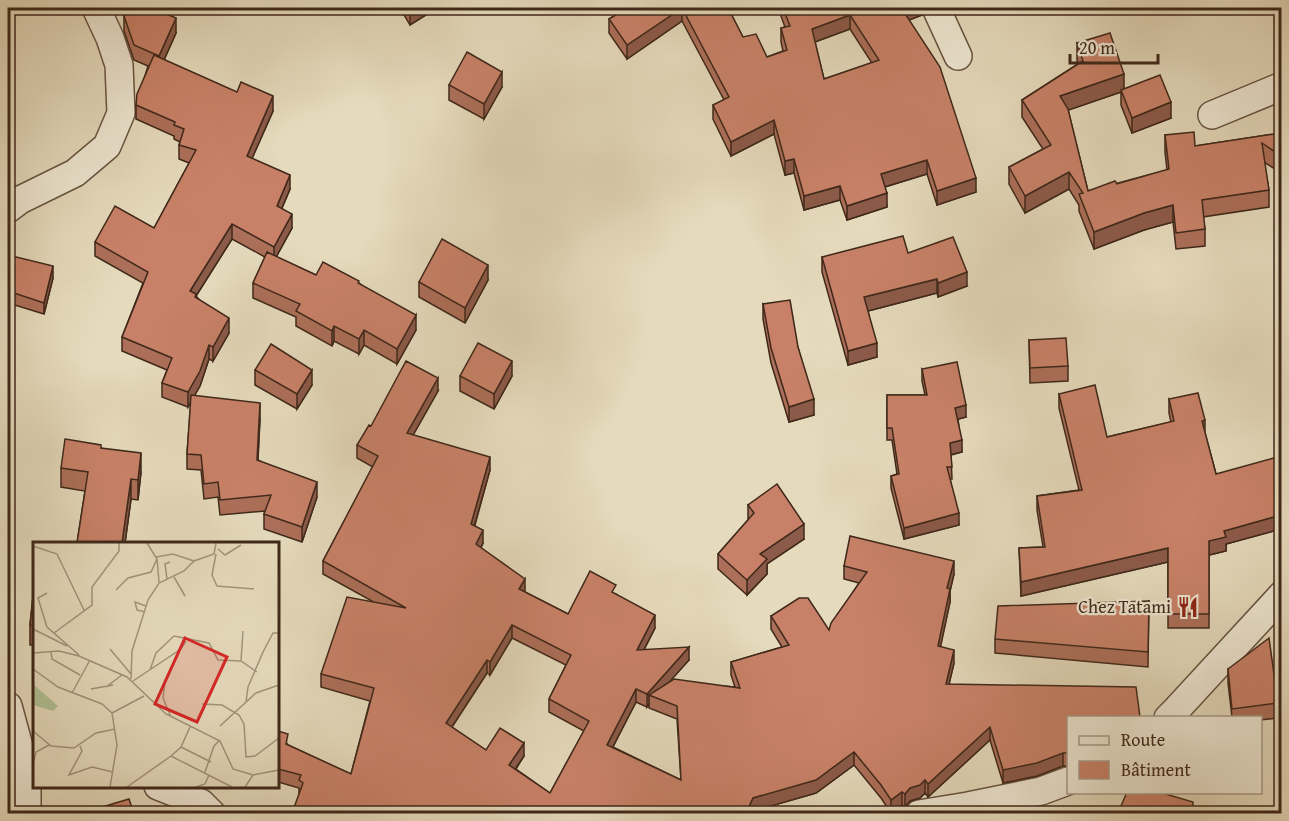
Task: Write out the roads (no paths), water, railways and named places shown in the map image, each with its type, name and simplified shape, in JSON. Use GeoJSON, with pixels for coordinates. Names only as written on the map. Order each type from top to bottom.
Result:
{"type":"FeatureCollection","features":[{"type":"Feature","properties":{"kind":"street"},"geometry":{"type":"LineString","coordinates":[[8,208],[75,173],[108,146],[121,113],[119,65],[96,8]]}},
{"type":"Feature","properties":{"kind":"street"},"geometry":{"type":"LineString","coordinates":[[936,8],[958,56]]}},
{"type":"Feature","properties":{"kind":"street"},"geometry":{"type":"LineString","coordinates":[[1212,115],[1281,86]]}},
{"type":"Feature","properties":{"kind":"street"},"geometry":{"type":"LineString","coordinates":[[1169,716],[1281,595]]}},
{"type":"Feature","properties":{"kind":"street"},"geometry":{"type":"LineString","coordinates":[[8,706],[31,776],[27,813]]}},
{"type":"Feature","properties":{"kind":"street"},"geometry":{"type":"LineString","coordinates":[[919,813],[968,806],[1041,791],[1067,781]]}},
{"type":"Feature","properties":{"kind":"street"},"geometry":{"type":"LineString","coordinates":[[163,788],[201,803],[212,813]]}},
{"type":"Feature","properties":{"kind":"place","name":"Chez Tatami"},"geometry":{"type":"Point","coordinates":[1188,607]}}]}
